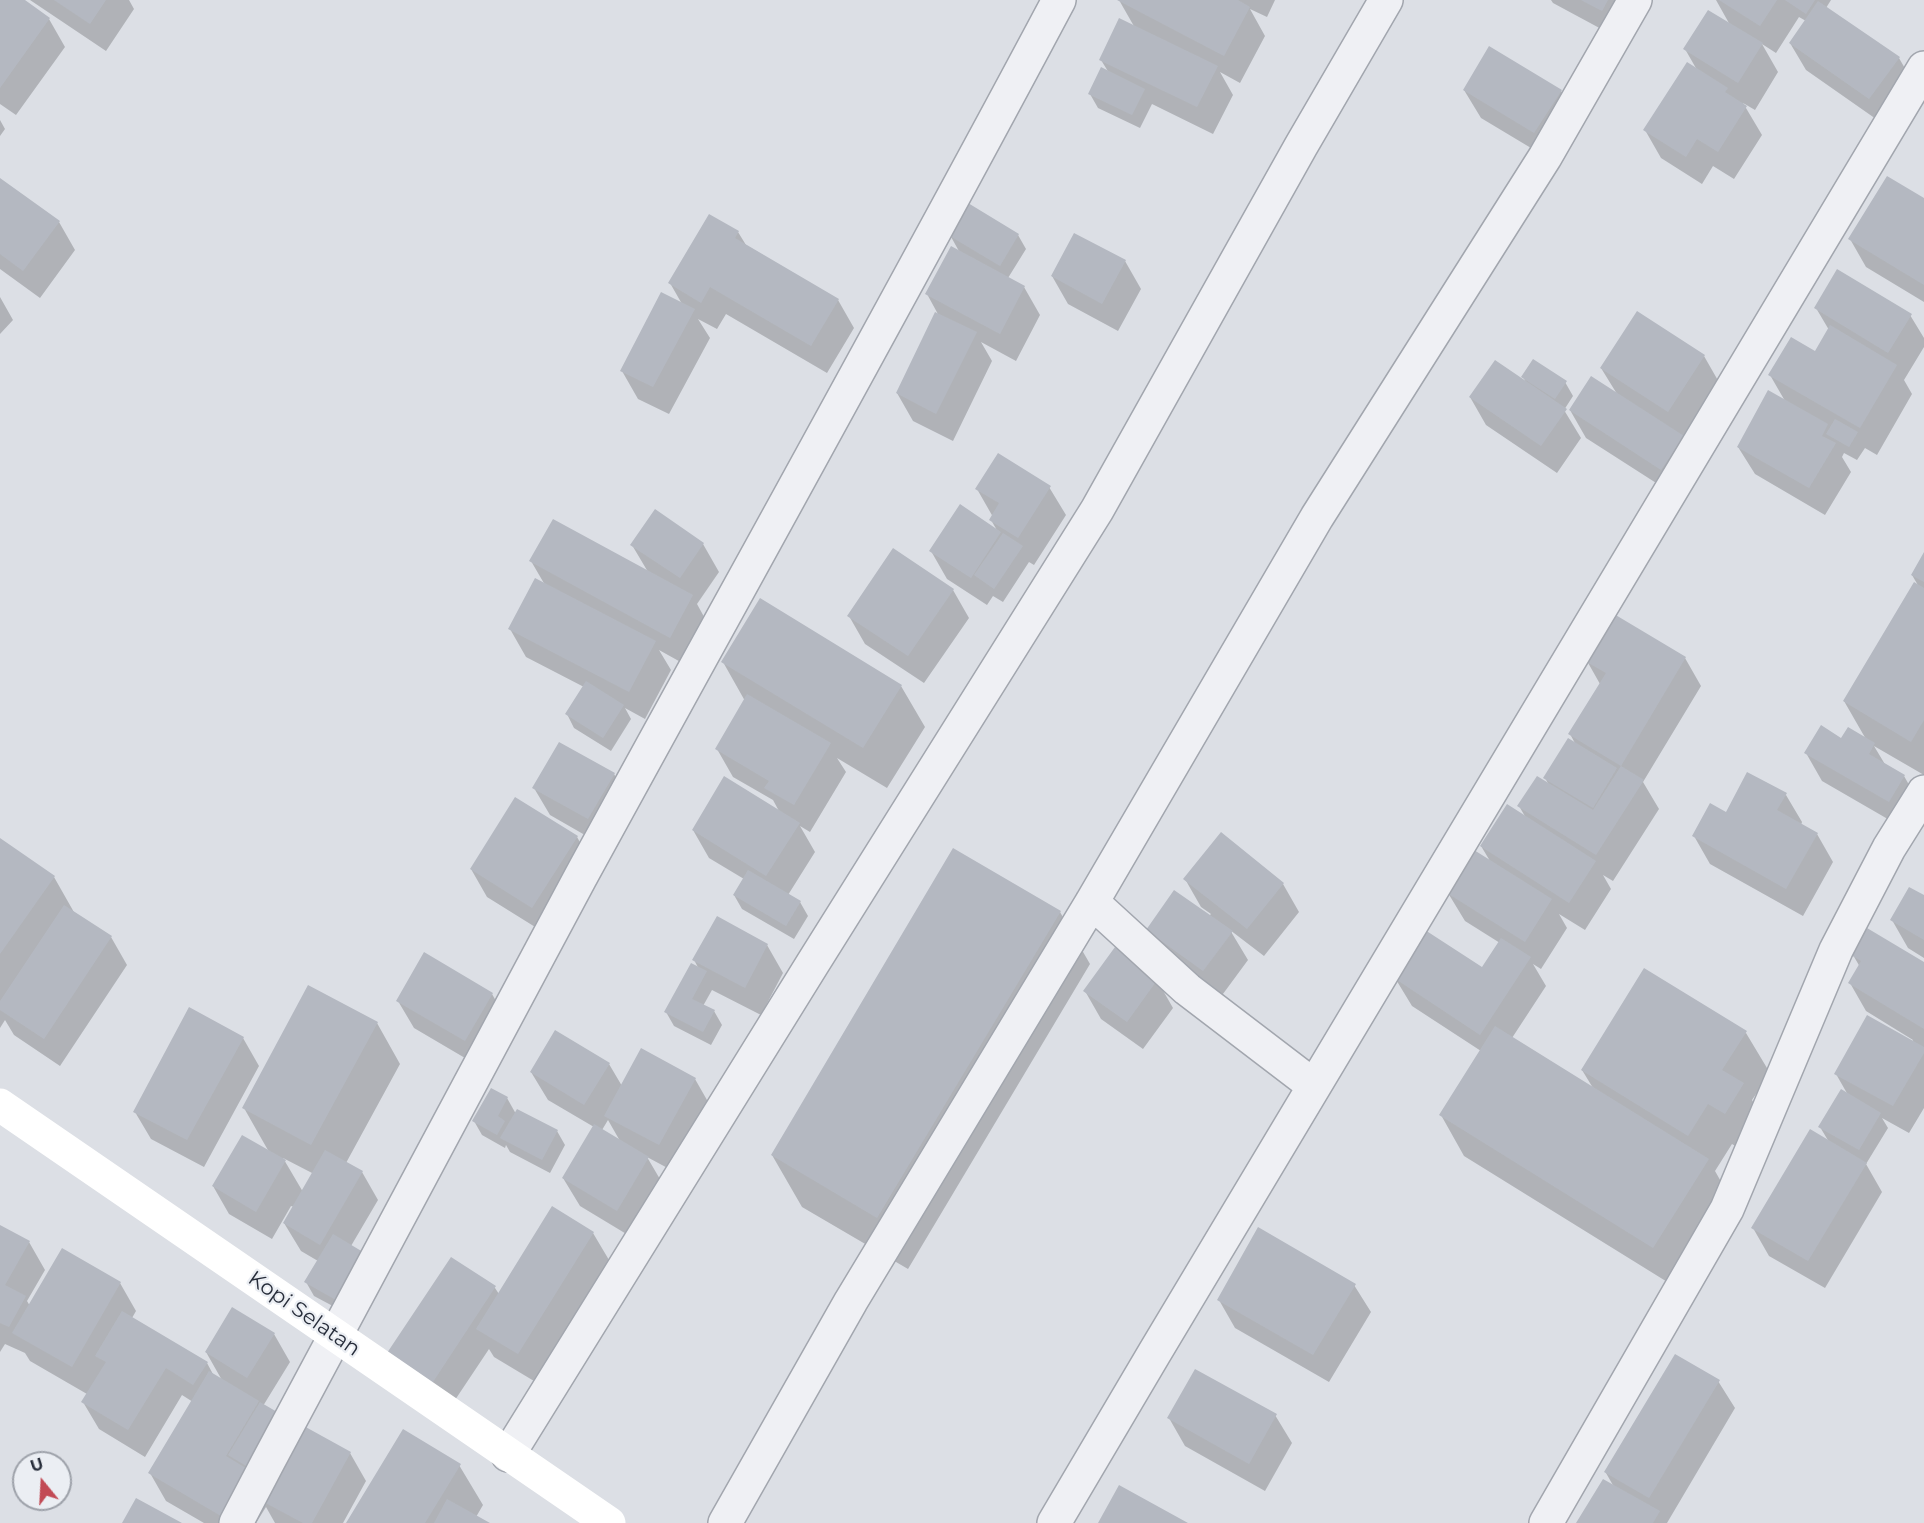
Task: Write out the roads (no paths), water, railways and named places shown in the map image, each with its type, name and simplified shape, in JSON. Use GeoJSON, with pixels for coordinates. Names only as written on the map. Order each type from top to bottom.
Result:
{"type":"FeatureCollection","features":[{"type":"Feature","properties":{"kind":"street"},"geometry":{"type":"LineString","coordinates":[[236,1523],[579,880],[951,203],[1059,0]]}},
{"type":"Feature","properties":{"kind":"street"},"geometry":{"type":"LineString","coordinates":[[508,1455],[1097,510],[1301,146],[1386,0]]}},
{"type":"Feature","properties":{"kind":"street"},"geometry":{"type":"LineString","coordinates":[[725,1523],[851,1301],[1092,902],[1317,517],[1545,157],[1635,0]]}},
{"type":"Feature","properties":{"kind":"street"},"geometry":{"type":"LineString","coordinates":[[1054,1523],[1924,68]]}},
{"type":"Feature","properties":{"kind":"street"},"geometry":{"type":"LineString","coordinates":[[1546,1523],[1727,1209],[1836,950],[1889,848],[1924,792]]}},
{"type":"Feature","properties":{"kind":"street"},"geometry":{"type":"LineString","coordinates":[[1092,902],[1187,989],[1314,1086]]}},
{"type":"Feature","properties":{"kind":"street","name":"Kopi Selatan"},"geometry":{"type":"LineString","coordinates":[[0,1105],[609,1523]]}}]}
